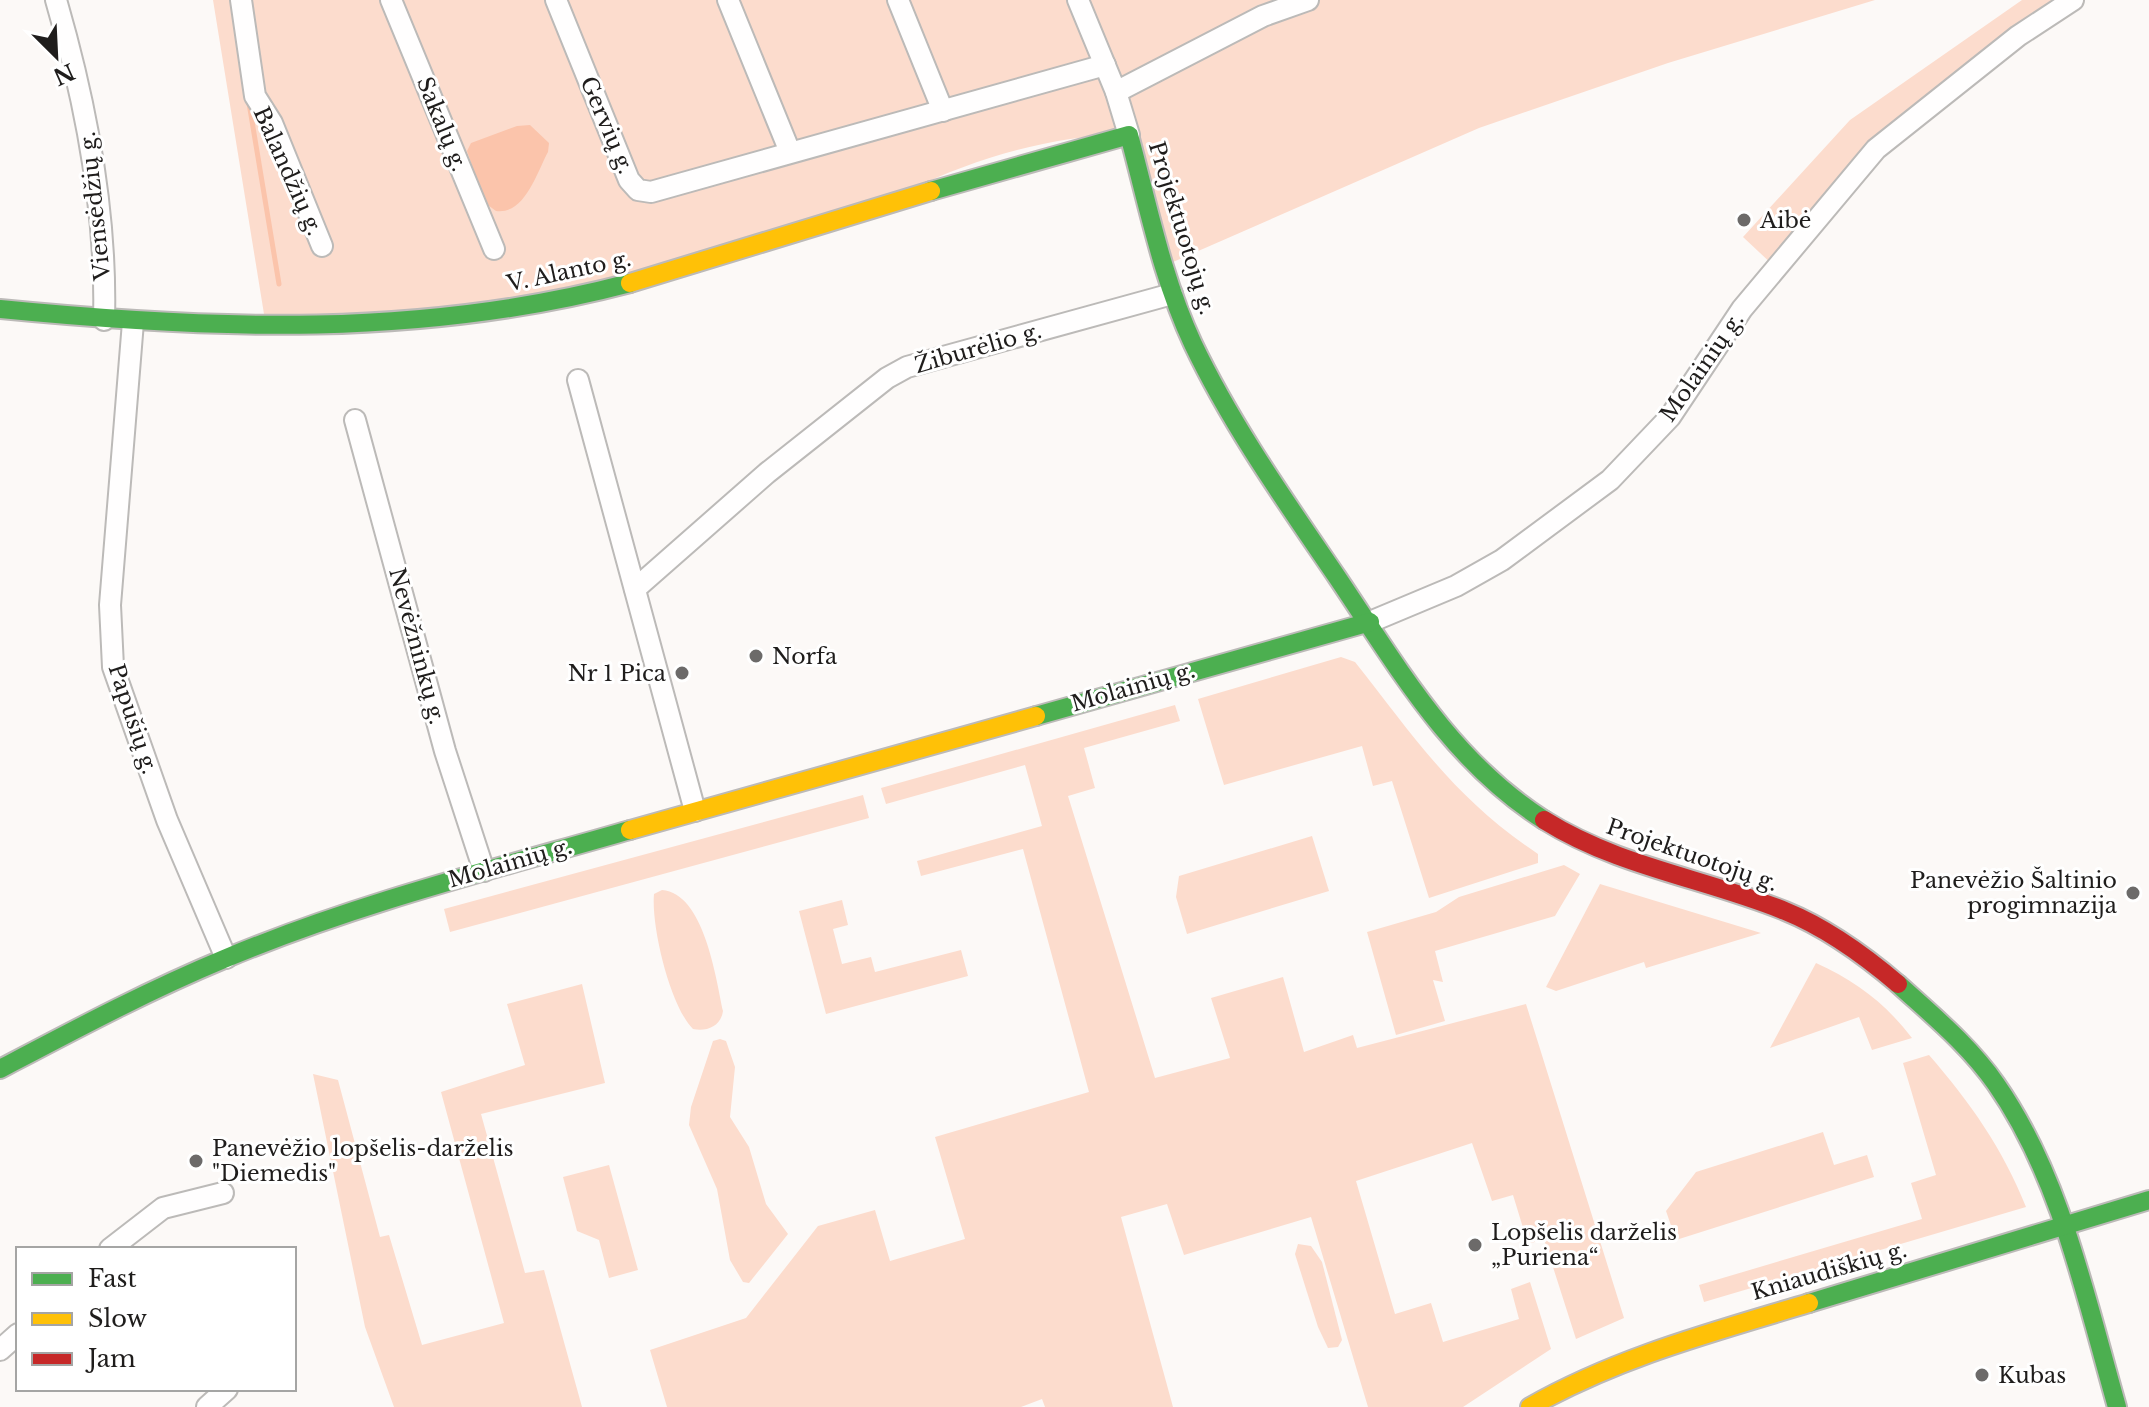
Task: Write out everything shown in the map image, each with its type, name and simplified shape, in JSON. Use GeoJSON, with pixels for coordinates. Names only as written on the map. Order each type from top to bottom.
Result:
{"type":"FeatureCollection","features":[{"type":"Feature","properties":{"kind":"main road","name":"V. Alanto g."},"geometry":{"type":"LineString","coordinates":[[0,309],[133,322],[331,329],[404,324],[535,305],[625,285],[1129,135]]}},
{"type":"Feature","properties":{"kind":"main road","name":"Projektuotojų g."},"geometry":{"type":"LineString","coordinates":[[1129,135],[1172,294],[1223,401],[1296,518],[1462,756],[1505,794],[1554,828],[1645,868],[1785,911],[1827,931],[1872,961],[1947,1028],[1998,1087],[2034,1158],[2060,1226],[2117,1407]]}},
{"type":"Feature","properties":{"kind":"main road","name":"Molainių g."},"geometry":{"type":"LineString","coordinates":[[0,1069],[132,1000],[226,958],[339,916],[484,871],[1370,622]]}},
{"type":"Feature","properties":{"kind":"main road","name":"Kniaudiškių g."},"geometry":{"type":"LineString","coordinates":[[1530,1407],[1579,1379],[1638,1355],[2149,1200]]}},
{"type":"Feature","properties":{"kind":"street","name":"Viensėdžių g."},"geometry":{"type":"LineString","coordinates":[[56,0],[76,69],[96,179],[104,320]]}},
{"type":"Feature","properties":{"kind":"street","name":"Balandžių g."},"geometry":{"type":"LineString","coordinates":[[241,0],[255,96],[272,123],[322,246]]}},
{"type":"Feature","properties":{"kind":"street","name":"Sakalų g."},"geometry":{"type":"LineString","coordinates":[[391,0],[494,249]]}},
{"type":"Feature","properties":{"kind":"street","name":"Gervių g."},"geometry":{"type":"LineString","coordinates":[[556,0],[629,180],[638,190],[651,192],[790,152]]}},
{"type":"Feature","properties":{"kind":"street"},"geometry":{"type":"LineString","coordinates":[[728,0],[790,152],[1105,65]]}},
{"type":"Feature","properties":{"kind":"street"},"geometry":{"type":"LineString","coordinates":[[898,0],[943,111]]}},
{"type":"Feature","properties":{"kind":"street"},"geometry":{"type":"LineString","coordinates":[[1078,0],[1116,92],[1129,135]]}},
{"type":"Feature","properties":{"kind":"street"},"geometry":{"type":"LineString","coordinates":[[1116,92],[1260,8],[1308,0]]}},
{"type":"Feature","properties":{"kind":"street","name":"Molainių g."},"geometry":{"type":"LineString","coordinates":[[1370,622],[1456,586],[1502,560],[1545,532],[1610,480],[1670,417],[1742,309],[1876,149],[2018,36],[2073,0]]}},
{"type":"Feature","properties":{"kind":"street","name":"Žiburėlio g."},"geometry":{"type":"LineString","coordinates":[[635,589],[767,473],[887,378],[907,367],[1172,294]]}},
{"type":"Feature","properties":{"kind":"street","name":"Papušių g."},"geometry":{"type":"LineString","coordinates":[[133,322],[110,605],[113,667],[167,820],[226,958]]}},
{"type":"Feature","properties":{"kind":"street"},"geometry":{"type":"LineString","coordinates":[[578,380],[695,811]]}},
{"type":"Feature","properties":{"kind":"street","name":"Nevėžninkų g."},"geometry":{"type":"LineString","coordinates":[[355,420],[445,751],[484,871]]}},
{"type":"Feature","properties":{"kind":"street"},"geometry":{"type":"LineString","coordinates":[[113,1247],[163,1208],[223,1193]]}},
{"type":"Feature","properties":{"kind":"street"},"geometry":{"type":"LineString","coordinates":[[0,1350],[16,1336]]}},
{"type":"Feature","properties":{"kind":"street"},"geometry":{"type":"LineString","coordinates":[[207,1407],[225,1391]]}},
{"type":"Feature","properties":{"kind":"shaded area"},"geometry":{"type":"Polygon","coordinates":[[[213,0],[1875,0],[1668,63],[1479,128],[1164,266],[1129,135],[1101,136],[1045,143],[989,158],[911,189],[657,266],[593,282],[463,307],[398,314],[348,315],[264,314],[213,0]]]}},
{"type":"Feature","properties":{"kind":"shaded area"},"geometry":{"type":"Polygon","coordinates":[[[2022,0],[2053,0],[2014,27],[1876,149],[1775,267],[1743,237],[1850,120],[2022,0]]]}},
{"type":"Feature","properties":{"kind":"shaded area"},"geometry":{"type":"Polygon","coordinates":[[[530,125],[549,143],[548,152],[522,199],[515,206],[496,211],[485,203],[467,151],[471,143],[517,126],[530,125]]]}},
{"type":"Feature","properties":{"kind":"shaded area"},"geometry":{"type":"Polygon","coordinates":[[[1341,657],[1355,662],[1438,766],[1482,811],[1538,854],[1538,863],[1429,898],[1392,781],[1373,786],[1362,746],[1224,785],[1198,699],[1341,657]]]}},
{"type":"Feature","properties":{"kind":"shaded area"},"geometry":{"type":"Polygon","coordinates":[[[1175,705],[1180,721],[1084,748],[1095,788],[1068,796],[1155,1078],[1230,1058],[1211,998],[1283,977],[1304,1052],[1353,1035],[1357,1048],[1526,1004],[1624,1318],[1576,1339],[1544,1239],[1528,1244],[1513,1195],[1492,1201],[1472,1143],[1356,1181],[1395,1314],[1431,1303],[1443,1342],[1519,1319],[1511,1289],[1530,1282],[1551,1349],[1463,1407],[1368,1407],[1311,1217],[1184,1255],[1167,1204],[1121,1217],[1173,1407],[1045,1407],[1042,1399],[1021,1407],[667,1407],[650,1350],[746,1318],[818,1226],[875,1210],[890,1261],[965,1239],[935,1137],[1089,1092],[1023,849],[921,876],[917,861],[1042,826],[1025,765],[886,804],[881,788],[1175,705]]]}},
{"type":"Feature","properties":{"kind":"shaded area"},"geometry":{"type":"Polygon","coordinates":[[[863,795],[869,818],[450,932],[444,909],[863,795]]]}},
{"type":"Feature","properties":{"kind":"shaded area"},"geometry":{"type":"Polygon","coordinates":[[[1312,836],[1329,891],[1187,934],[1176,897],[1179,876],[1312,836]]]}},
{"type":"Feature","properties":{"kind":"shaded area"},"geometry":{"type":"Polygon","coordinates":[[[1564,865],[1580,874],[1555,916],[1435,951],[1443,982],[1433,980],[1445,1021],[1396,1035],[1367,932],[1436,912],[1459,897],[1564,865]]]}},
{"type":"Feature","properties":{"kind":"shaded area"},"geometry":{"type":"Polygon","coordinates":[[[1600,884],[1761,933],[1646,968],[1644,962],[1556,991],[1546,987],[1600,884]]]}},
{"type":"Feature","properties":{"kind":"shaded area"},"geometry":{"type":"Polygon","coordinates":[[[662,890],[676,895],[688,906],[706,939],[723,1011],[719,1021],[708,1029],[693,1029],[670,985],[659,945],[654,908],[654,894],[662,890]]]}},
{"type":"Feature","properties":{"kind":"shaded area"},"geometry":{"type":"Polygon","coordinates":[[[842,900],[848,925],[833,929],[842,964],[871,957],[875,972],[961,950],[968,976],[826,1014],[799,911],[842,900]]]}},
{"type":"Feature","properties":{"kind":"shaded area"},"geometry":{"type":"Polygon","coordinates":[[[1816,963],[1869,994],[1912,1038],[1872,1050],[1859,1017],[1770,1048],[1816,963]]]}},
{"type":"Feature","properties":{"kind":"shaded area"},"geometry":{"type":"Polygon","coordinates":[[[582,984],[605,1083],[481,1114],[525,1273],[544,1270],[582,1407],[394,1407],[365,1327],[313,1074],[338,1080],[380,1237],[389,1235],[422,1345],[504,1323],[441,1092],[525,1065],[507,1004],[582,984]]]}},
{"type":"Feature","properties":{"kind":"shaded area"},"geometry":{"type":"Polygon","coordinates":[[[713,1041],[726,1041],[735,1067],[730,1117],[749,1147],[766,1204],[788,1234],[749,1283],[743,1282],[730,1260],[717,1189],[689,1125],[691,1107],[713,1041]]]}},
{"type":"Feature","properties":{"kind":"shaded area"},"geometry":{"type":"Polygon","coordinates":[[[1929,1055],[1984,1127],[2007,1165],[2026,1207],[1704,1302],[1699,1285],[1922,1219],[1911,1183],[1936,1175],[1903,1063],[1929,1055]]]}},
{"type":"Feature","properties":{"kind":"shaded area"},"geometry":{"type":"Polygon","coordinates":[[[1823,1132],[1834,1165],[1867,1155],[1874,1177],[1676,1240],[1666,1211],[1696,1172],[1823,1132]]]}},
{"type":"Feature","properties":{"kind":"shaded area"},"geometry":{"type":"Polygon","coordinates":[[[609,1165],[638,1270],[609,1278],[599,1240],[577,1231],[563,1177],[609,1165]]]}},
{"type":"Feature","properties":{"kind":"shaded area"},"geometry":{"type":"Polygon","coordinates":[[[1298,1244],[1311,1246],[1322,1262],[1342,1340],[1338,1347],[1328,1348],[1318,1327],[1295,1254],[1298,1244]]]}},
{"type":"Feature","properties":{"kind":"waterway"},"geometry":{"type":"LineString","coordinates":[[249,103],[279,284]]}},
{"type":"Feature","properties":{"kind":"traffic: fast"},"geometry":{"type":"LineString","coordinates":[[931,191],[1129,135],[1156,241],[1182,319],[1242,434],[1428,710],[1481,770],[1544,820]]}},
{"type":"Feature","properties":{"kind":"traffic: fast"},"geometry":{"type":"LineString","coordinates":[[0,309],[238,325],[395,321],[552,301],[630,283]]}},
{"type":"Feature","properties":{"kind":"traffic: fast"},"geometry":{"type":"LineString","coordinates":[[1036,716],[1370,622]]}},
{"type":"Feature","properties":{"kind":"traffic: fast"},"geometry":{"type":"LineString","coordinates":[[0,1069],[167,984],[273,939],[425,888],[630,830]]}},
{"type":"Feature","properties":{"kind":"traffic: fast"},"geometry":{"type":"LineString","coordinates":[[1898,984],[1974,1056],[2019,1120],[2055,1199],[2117,1407]]}},
{"type":"Feature","properties":{"kind":"traffic: fast"},"geometry":{"type":"LineString","coordinates":[[1809,1303],[2149,1200]]}},
{"type":"Feature","properties":{"kind":"traffic: slow"},"geometry":{"type":"LineString","coordinates":[[630,283],[931,191]]}},
{"type":"Feature","properties":{"kind":"traffic: slow"},"geometry":{"type":"LineString","coordinates":[[630,830],[1036,716]]}},
{"type":"Feature","properties":{"kind":"traffic: slow"},"geometry":{"type":"LineString","coordinates":[[1530,1407],[1563,1389],[1632,1360],[1809,1303]]}},
{"type":"Feature","properties":{"kind":"traffic: jam"},"geometry":{"type":"LineString","coordinates":[[1544,820],[1632,861],[1801,918],[1844,943],[1898,984]]}},
{"type":"Feature","properties":{"kind":"place","name":"Aibė"},"geometry":{"type":"Point","coordinates":[1744,220]}},
{"type":"Feature","properties":{"kind":"place","name":"Norfa"},"geometry":{"type":"Point","coordinates":[756,656]}},
{"type":"Feature","properties":{"kind":"place","name":"Nr 1 Pica"},"geometry":{"type":"Point","coordinates":[682,673]}},
{"type":"Feature","properties":{"kind":"place","name":"Panevėžio Šaltinio progimnazija"},"geometry":{"type":"Point","coordinates":[2133,893]}},
{"type":"Feature","properties":{"kind":"place","name":"Panevėžio lopšelis-darželis \"Diemedis\""},"geometry":{"type":"Point","coordinates":[196,1161]}},
{"type":"Feature","properties":{"kind":"place","name":"Lopšelis darželis „Puriena“"},"geometry":{"type":"Point","coordinates":[1475,1245]}},
{"type":"Feature","properties":{"kind":"place","name":"Kubas"},"geometry":{"type":"Point","coordinates":[1982,1375]}}]}
